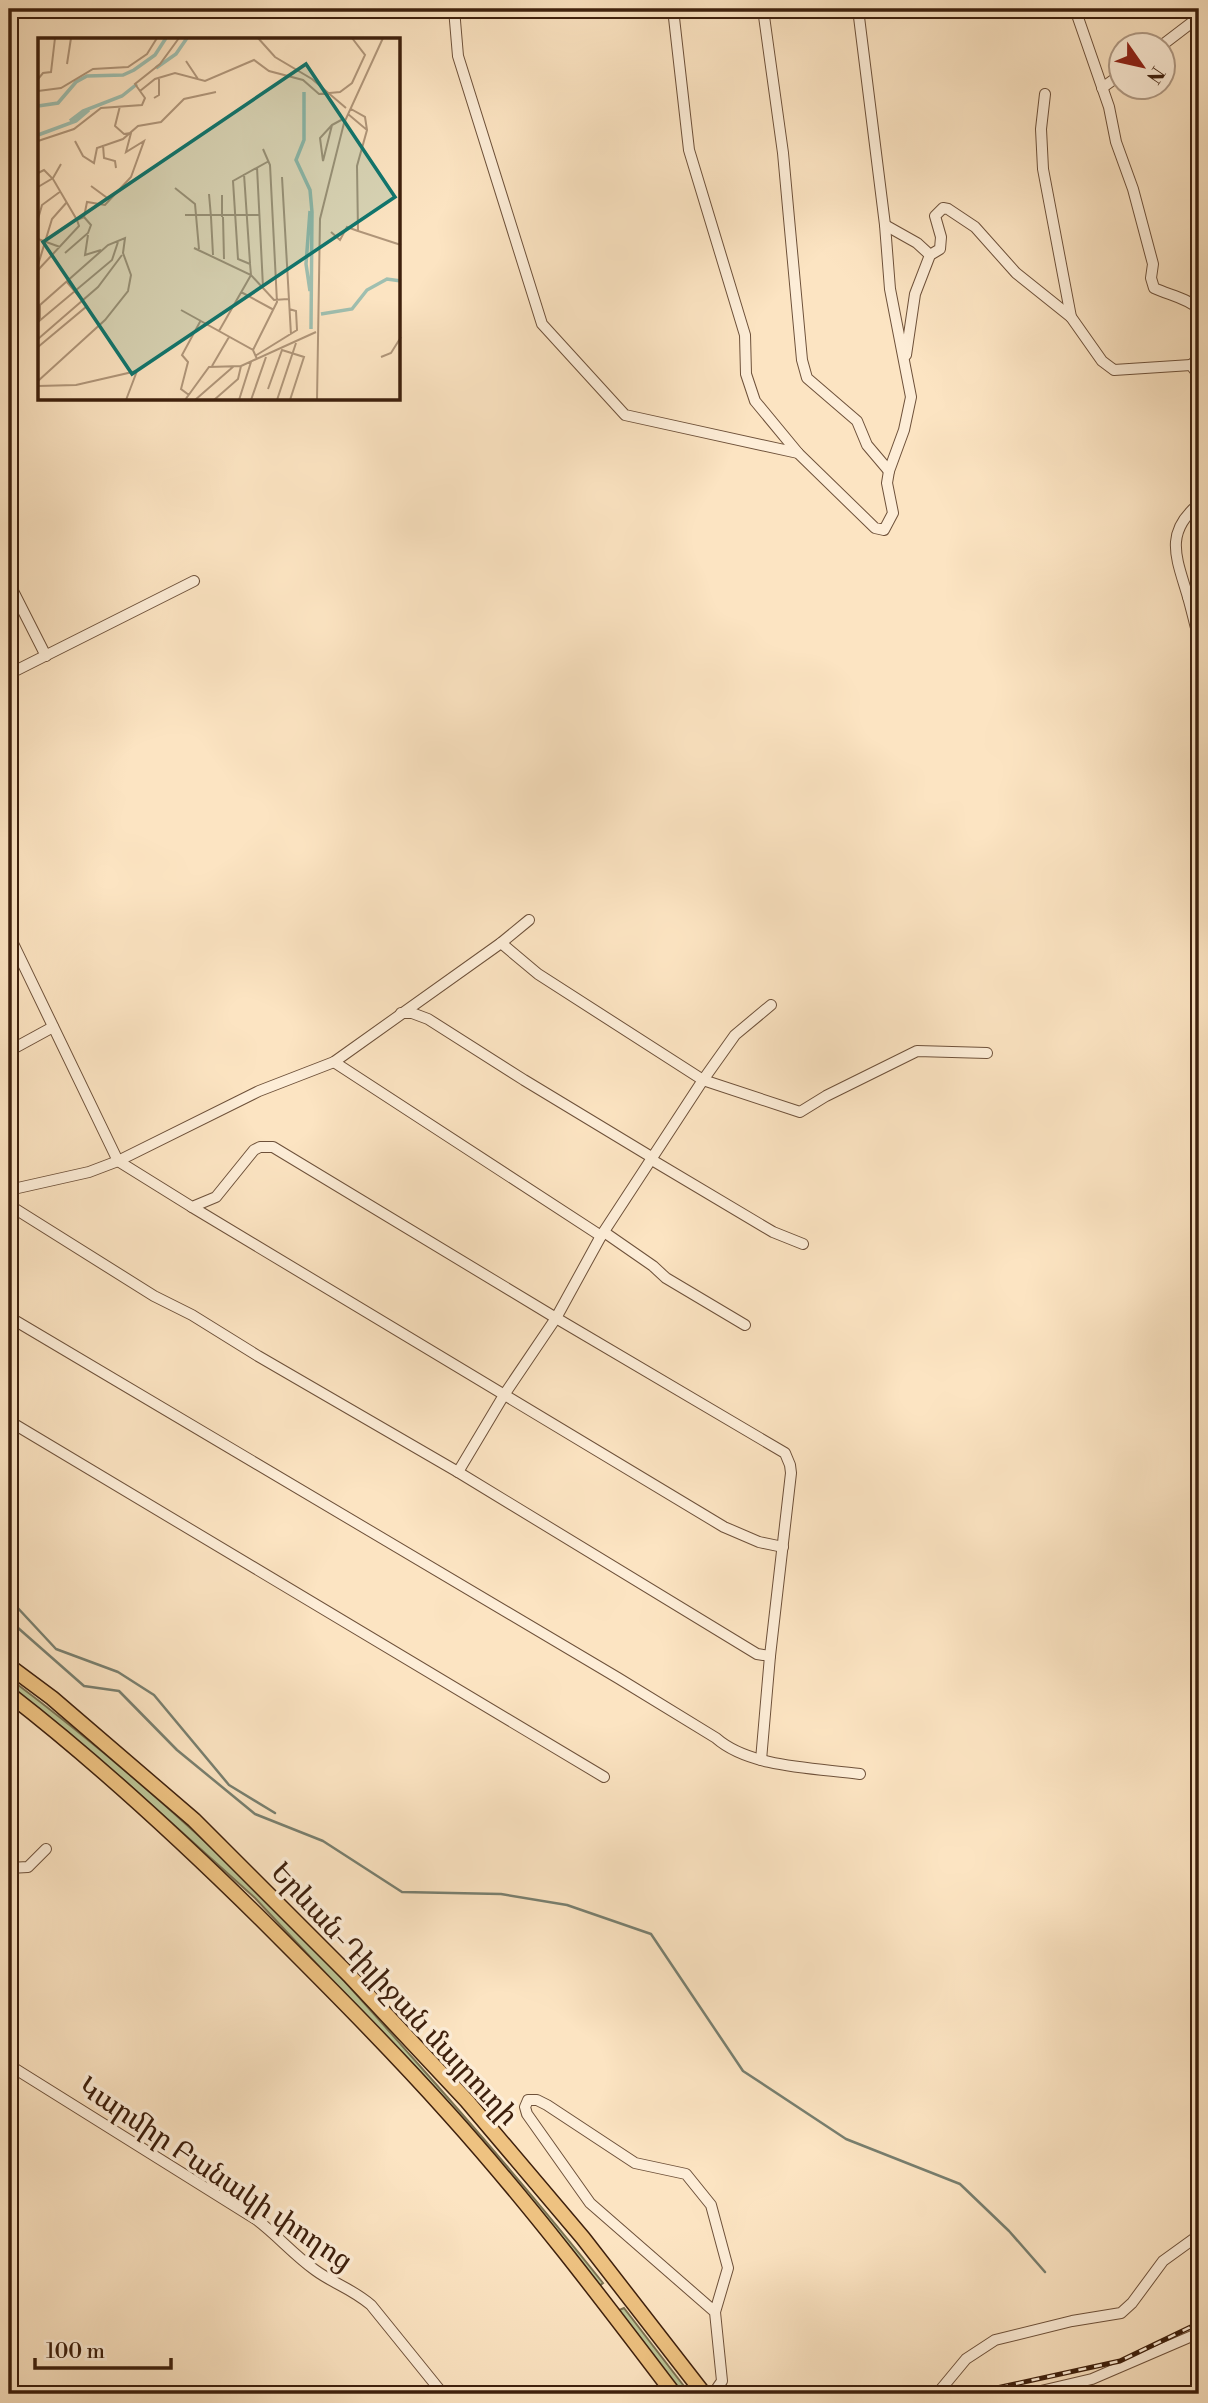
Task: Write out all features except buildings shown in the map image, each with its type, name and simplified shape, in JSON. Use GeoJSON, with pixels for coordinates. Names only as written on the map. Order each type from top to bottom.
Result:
{"type":"FeatureCollection","features":[{"type":"Feature","properties":{"kind":"highway","name":"Երևան-Դիլիջան մայրուղի"},"geometry":{"type":"LineString","coordinates":[[9,1666],[52,1698],[194,1820],[349,1975],[467,2101],[556,2207],[704,2394]]}},
{"type":"Feature","properties":{"kind":"highway","name":"Երևան-Դիլիջան մայրուղի"},"geometry":{"type":"LineString","coordinates":[[9,1694],[42,1719],[178,1837],[334,1992],[450,2115],[574,2264],[674,2394]]}},
{"type":"Feature","properties":{"kind":"street"},"geometry":{"type":"LineString","coordinates":[[454,9],[458,56],[542,324],[625,415],[798,453]]}},
{"type":"Feature","properties":{"kind":"street"},"geometry":{"type":"LineString","coordinates":[[632,9],[642,12],[673,9],[689,150],[745,335],[746,374],[755,401],[798,453],[875,528],[884,530],[893,513],[887,483],[889,471],[904,430],[911,397],[890,289],[885,225],[858,9]]}},
{"type":"Feature","properties":{"kind":"street"},"geometry":{"type":"LineString","coordinates":[[763,9],[783,153],[807,378],[857,421],[867,446],[889,471]]}},
{"type":"Feature","properties":{"kind":"street"},"geometry":{"type":"LineString","coordinates":[[1075,9],[1110,107],[1116,142],[1133,190],[1153,264],[1154,288],[1198,306]]}},
{"type":"Feature","properties":{"kind":"street"},"geometry":{"type":"LineString","coordinates":[[1176,35],[1198,20],[1186,9]]}},
{"type":"Feature","properties":{"kind":"street"},"geometry":{"type":"LineString","coordinates":[[1102,88],[1106,85]]}},
{"type":"Feature","properties":{"kind":"street"},"geometry":{"type":"LineString","coordinates":[[1045,94],[1041,129],[1043,169],[1071,317]]}},
{"type":"Feature","properties":{"kind":"street"},"geometry":{"type":"LineString","coordinates":[[905,365],[915,294],[930,255],[940,249],[942,244],[935,216],[940,209],[947,209],[975,227],[1016,273],[1071,317],[1102,361],[1114,370],[1195,361],[1199,376]]}},
{"type":"Feature","properties":{"kind":"street"},"geometry":{"type":"LineString","coordinates":[[885,225],[917,243],[930,255]]}},
{"type":"Feature","properties":{"kind":"street"},"geometry":{"type":"LineString","coordinates":[[1199,504],[1181,522],[1175,547],[1177,565],[1199,639]]}},
{"type":"Feature","properties":{"kind":"street"},"geometry":{"type":"LineString","coordinates":[[9,674],[194,581]]}},
{"type":"Feature","properties":{"kind":"street"},"geometry":{"type":"LineString","coordinates":[[9,583],[46,656]]}},
{"type":"Feature","properties":{"kind":"street"},"geometry":{"type":"LineString","coordinates":[[1188,597],[1199,593]]}},
{"type":"Feature","properties":{"kind":"street"},"geometry":{"type":"LineString","coordinates":[[9,1190],[89,1172],[118,1161],[259,1091],[334,1062],[502,943],[530,920]]}},
{"type":"Feature","properties":{"kind":"street"},"geometry":{"type":"LineString","coordinates":[[9,935],[118,1161],[724,1527],[760,1542],[783,1547]]}},
{"type":"Feature","properties":{"kind":"street"},"geometry":{"type":"LineString","coordinates":[[502,943],[538,974],[703,1080],[800,1112],[826,1096],[917,1051],[987,1053]]}},
{"type":"Feature","properties":{"kind":"street"},"geometry":{"type":"LineString","coordinates":[[458,1472],[504,1395],[556,1318],[603,1234],[703,1080],[735,1035],[771,1005]]}},
{"type":"Feature","properties":{"kind":"street"},"geometry":{"type":"LineString","coordinates":[[401,1013],[428,1018],[773,1232],[803,1244]]}},
{"type":"Feature","properties":{"kind":"street"},"geometry":{"type":"LineString","coordinates":[[9,1051],[53,1027]]}},
{"type":"Feature","properties":{"kind":"street"},"geometry":{"type":"LineString","coordinates":[[334,1062],[603,1234],[666,1278],[745,1325]]}},
{"type":"Feature","properties":{"kind":"street"},"geometry":{"type":"LineString","coordinates":[[192,1207],[216,1197],[254,1150],[272,1147],[785,1454],[791,1473],[761,1760]]}},
{"type":"Feature","properties":{"kind":"street"},"geometry":{"type":"LineString","coordinates":[[9,1205],[154,1296],[192,1315],[247,1350],[458,1472],[757,1654],[770,1656]]}},
{"type":"Feature","properties":{"kind":"street"},"geometry":{"type":"LineString","coordinates":[[9,1317],[618,1678],[716,1738],[730,1750],[750,1758],[860,1774]]}},
{"type":"Feature","properties":{"kind":"street"},"geometry":{"type":"LineString","coordinates":[[9,1421],[604,1777]]}},
{"type":"Feature","properties":{"kind":"street"},"geometry":{"type":"LineString","coordinates":[[9,1868],[28,1867],[46,1849]]}},
{"type":"Feature","properties":{"kind":"street"},"geometry":{"type":"LineString","coordinates":[[9,1953],[12,1969],[9,1971]]}},
{"type":"Feature","properties":{"kind":"street","name":"Կարմիր Բանակի փողոց"},"geometry":{"type":"LineString","coordinates":[[9,2065],[257,2220],[302,2261],[356,2292],[371,2305],[407,2353],[443,2394]]}},
{"type":"Feature","properties":{"kind":"street"},"geometry":{"type":"LineString","coordinates":[[713,2394],[722,2381],[715,2312],[728,2268],[711,2205],[686,2174],[635,2163],[547,2105],[537,2100],[528,2100],[525,2107],[527,2114],[590,2203],[715,2312]]}},
{"type":"Feature","properties":{"kind":"street"},"geometry":{"type":"LineString","coordinates":[[938,2393],[966,2359],[995,2340],[1072,2321],[1121,2313],[1132,2303],[1163,2261],[1199,2235]]}},
{"type":"Feature","properties":{"kind":"street"},"geometry":{"type":"LineString","coordinates":[[1027,2394],[1092,2379],[1199,2333]]}},
{"type":"Feature","properties":{"kind":"green space"},"geometry":{"type":"Polygon","coordinates":[[[9,1678],[157,1798],[311,1945],[484,2140],[603,2283],[598,2287],[343,1992],[255,1898],[125,1781],[9,1687],[9,1678]]]}},
{"type":"Feature","properties":{"kind":"green space"},"geometry":{"type":"Polygon","coordinates":[[[624,2308],[690,2394],[682,2394],[617,2311],[624,2308]]]}},
{"type":"Feature","properties":{"kind":"waterway"},"geometry":{"type":"LineString","coordinates":[[9,1602],[15,1605],[56,1649],[118,1672],[154,1695],[229,1785],[275,1813]]}},
{"type":"Feature","properties":{"kind":"waterway"},"geometry":{"type":"LineString","coordinates":[[9,1620],[84,1686],[119,1691],[177,1750],[255,1814],[323,1841],[402,1892],[501,1894],[567,1905],[651,1934],[743,2071],[846,2139],[960,2184],[1009,2231],[1045,2272]]}},
{"type":"Feature","properties":{"kind":"railway"},"geometry":{"type":"LineString","coordinates":[[969,2394],[1120,2361],[1199,2323]]}}]}
